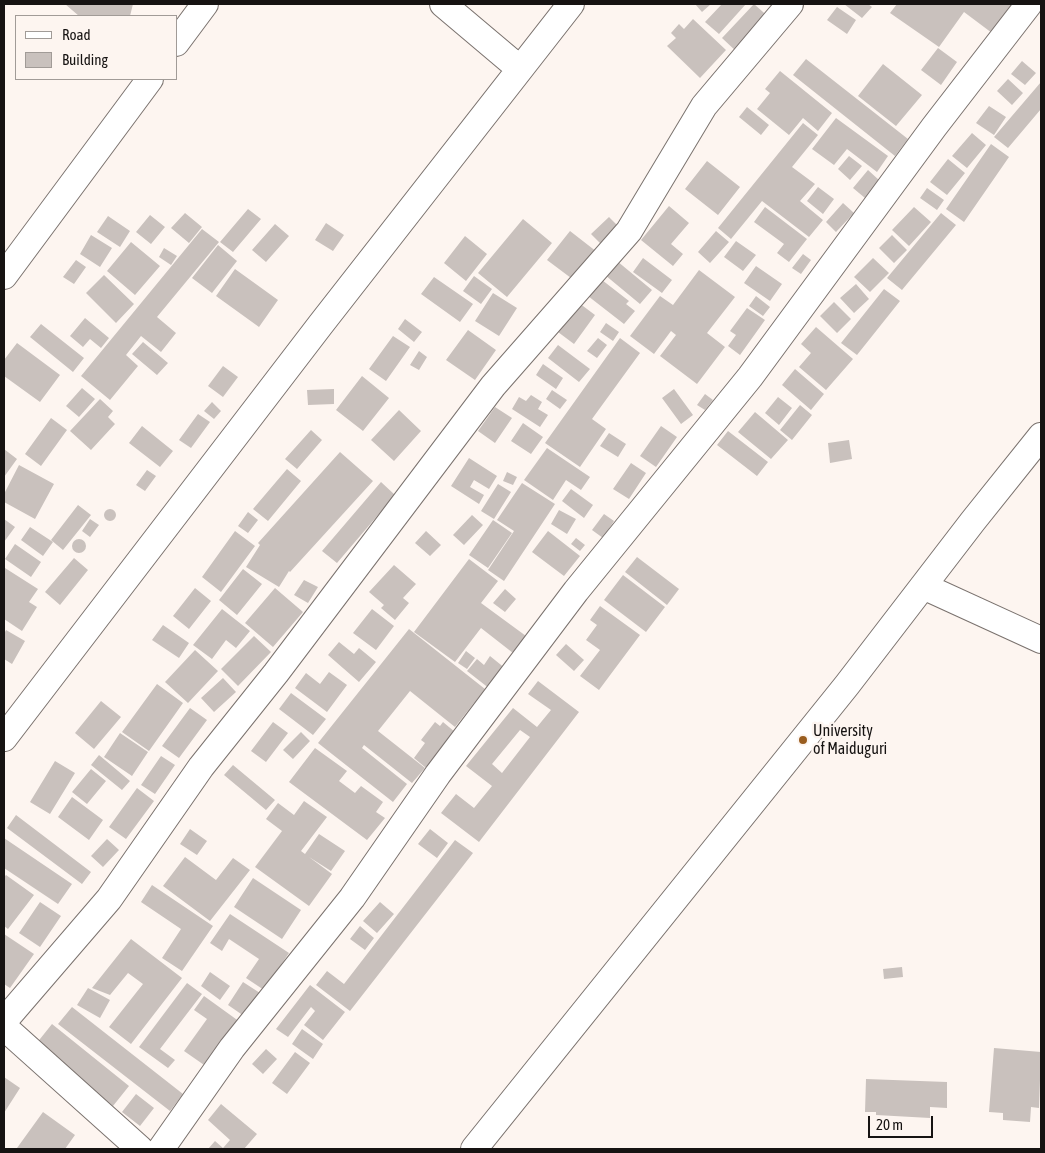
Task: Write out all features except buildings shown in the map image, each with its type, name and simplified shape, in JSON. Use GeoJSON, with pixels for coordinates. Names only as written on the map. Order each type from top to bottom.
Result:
{"type":"FeatureCollection","features":[{"type":"Feature","properties":{"kind":"street"},"geometry":{"type":"LineString","coordinates":[[178,40],[205,4]]}},
{"type":"Feature","properties":{"kind":"street"},"geometry":{"type":"LineString","coordinates":[[443,4],[520,68]]}},
{"type":"Feature","properties":{"kind":"street"},"geometry":{"type":"LineString","coordinates":[[4,738],[321,324],[571,4]]}},
{"type":"Feature","properties":{"kind":"street"},"geometry":{"type":"LineString","coordinates":[[4,1021],[109,899],[201,767],[276,673],[493,386],[629,231],[704,106],[790,4]]}},
{"type":"Feature","properties":{"kind":"street"},"geometry":{"type":"LineString","coordinates":[[161,1149],[232,1048],[352,898],[438,774],[576,591],[750,377],[934,127],[1029,4]]}},
{"type":"Feature","properties":{"kind":"street"},"geometry":{"type":"LineString","coordinates":[[4,276],[149,80]]}},
{"type":"Feature","properties":{"kind":"street"},"geometry":{"type":"LineString","coordinates":[[474,1149],[693,877],[1041,436]]}},
{"type":"Feature","properties":{"kind":"street"},"geometry":{"type":"LineString","coordinates":[[923,586],[1041,640]]}},
{"type":"Feature","properties":{"kind":"street"},"geometry":{"type":"LineString","coordinates":[[4,1027],[140,1149]]}},
{"type":"Feature","properties":{"kind":"place","name":"University of Maiduguri"},"geometry":{"type":"Point","coordinates":[803,740]}}]}
